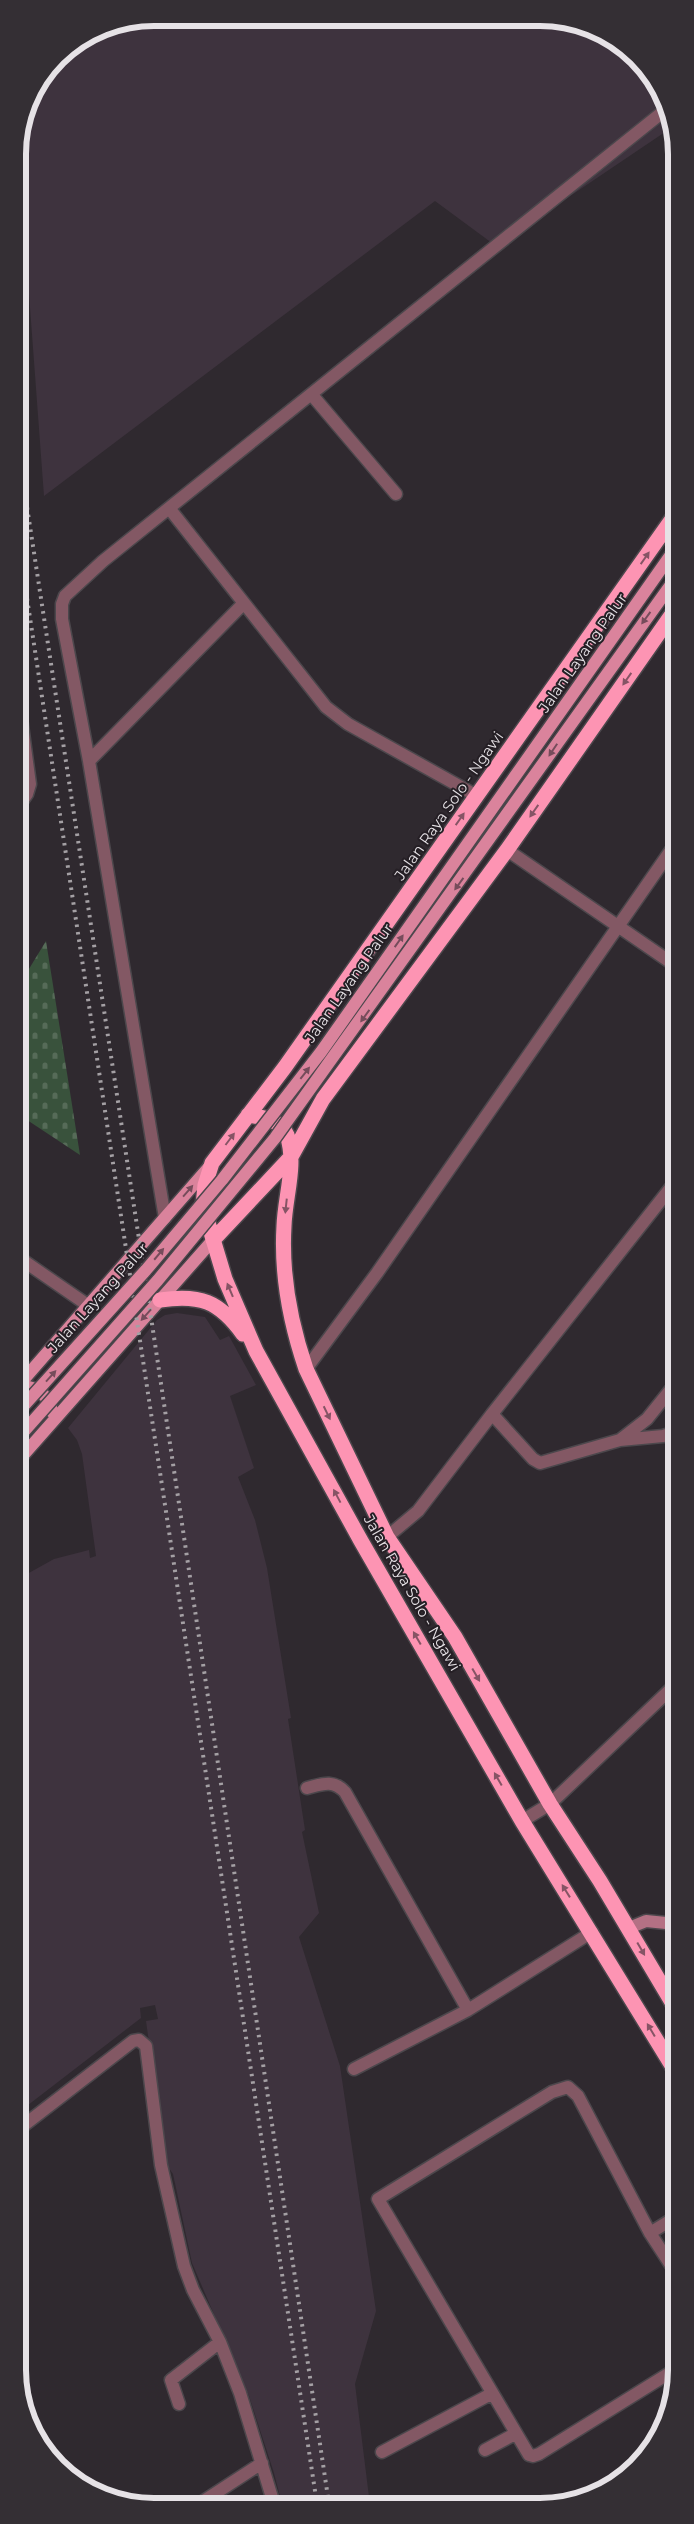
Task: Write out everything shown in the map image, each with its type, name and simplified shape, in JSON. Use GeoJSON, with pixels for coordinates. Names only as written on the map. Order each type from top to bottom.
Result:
{"type":"FeatureCollection","features":[{"type":"Feature","properties":{"kind":"highway","name":"Jalan Raya Solo - Ngawi"},"geometry":{"type":"LineString","coordinates":[[667,2057],[592,1932],[522,1821],[361,1541],[256,1351],[225,1279],[203,1206],[205,1185],[212,1163],[284,1067],[668,527]]}},
{"type":"Feature","properties":{"kind":"highway","name":"Jalan Raya Solo - Ngawi"},"geometry":{"type":"LineString","coordinates":[[291,1157],[323,1099],[507,850],[668,622]]}},
{"type":"Feature","properties":{"kind":"highway"},"geometry":{"type":"LineString","coordinates":[[284,1067],[286,1083],[297,1095],[311,1101],[323,1099]]}},
{"type":"Feature","properties":{"kind":"highway","name":"Jalan Raya Solo - Ngawi"},"geometry":{"type":"LineString","coordinates":[[248,1115],[262,1116],[280,1126],[286,1135],[291,1157],[284,1226],[284,1276],[290,1316],[306,1368],[387,1537],[455,1638],[550,1804],[629,1928],[667,1995]]}},
{"type":"Feature","properties":{"kind":"highway"},"geometry":{"type":"LineString","coordinates":[[213,1240],[291,1157]]}},
{"type":"Feature","properties":{"kind":"highway"},"geometry":{"type":"LineString","coordinates":[[160,1300],[186,1296],[213,1304],[235,1323],[256,1351]]}},
{"type":"Feature","properties":{"kind":"main road","name":"Jalan Layang Palur"},"geometry":{"type":"LineString","coordinates":[[26,1403],[146,1270],[222,1180],[321,1052],[668,561]]}},
{"type":"Feature","properties":{"kind":"main road","name":"Jalan Layang Palur"},"geometry":{"type":"LineString","coordinates":[[26,1428],[158,1280],[275,1138],[342,1048],[518,801],[592,693],[668,590]]}},
{"type":"Feature","properties":{"kind":"main road"},"geometry":{"type":"LineString","coordinates":[[26,1377],[212,1163]]}},
{"type":"Feature","properties":{"kind":"main road"},"geometry":{"type":"LineString","coordinates":[[26,1452],[213,1240]]}},
{"type":"Feature","properties":{"kind":"main road"},"geometry":{"type":"LineString","coordinates":[[26,1386],[36,1389],[48,1401],[51,1408],[52,1423]]}},
{"type":"Feature","properties":{"kind":"street"},"geometry":{"type":"LineString","coordinates":[[165,1218],[89,761],[62,620],[62,604],[70,589],[660,113]]}},
{"type":"Feature","properties":{"kind":"street"},"geometry":{"type":"LineString","coordinates":[[312,395],[396,494]]}},
{"type":"Feature","properties":{"kind":"street"},"geometry":{"type":"LineString","coordinates":[[169,508],[326,707],[348,724],[477,796]]}},
{"type":"Feature","properties":{"kind":"street"},"geometry":{"type":"LineString","coordinates":[[89,761],[244,603]]}},
{"type":"Feature","properties":{"kind":"street"},"geometry":{"type":"LineString","coordinates":[[27,760],[30,784],[27,796]]}},
{"type":"Feature","properties":{"kind":"street"},"geometry":{"type":"LineString","coordinates":[[507,850],[668,960]]}},
{"type":"Feature","properties":{"kind":"street"},"geometry":{"type":"LineString","coordinates":[[306,1368],[377,1273],[616,926],[668,855]]}},
{"type":"Feature","properties":{"kind":"street"},"geometry":{"type":"LineString","coordinates":[[387,1537],[418,1511],[668,1192]]}},
{"type":"Feature","properties":{"kind":"street"},"geometry":{"type":"LineString","coordinates":[[26,1263],[89,1306]]}},
{"type":"Feature","properties":{"kind":"street"},"geometry":{"type":"LineString","coordinates":[[620,1440],[647,1418],[667,1394]]}},
{"type":"Feature","properties":{"kind":"street"},"geometry":{"type":"LineString","coordinates":[[492,1414],[533,1459],[540,1463],[620,1440],[667,1435]]}},
{"type":"Feature","properties":{"kind":"street"},"geometry":{"type":"LineString","coordinates":[[522,1821],[550,1804],[667,1692]]}},
{"type":"Feature","properties":{"kind":"street"},"geometry":{"type":"LineString","coordinates":[[307,1788],[329,1783],[339,1786],[344,1792],[468,2010]]}},
{"type":"Feature","properties":{"kind":"street"},"geometry":{"type":"LineString","coordinates":[[629,1928],[646,1921],[667,1923]]}},
{"type":"Feature","properties":{"kind":"street"},"geometry":{"type":"LineString","coordinates":[[354,2069],[468,2010],[592,1932]]}},
{"type":"Feature","properties":{"kind":"street"},"geometry":{"type":"LineString","coordinates":[[26,2124],[133,2041],[142,2042],[146,2046],[161,2165],[184,2266],[193,2290],[220,2342],[240,2393],[272,2498]]}},
{"type":"Feature","properties":{"kind":"street"},"geometry":{"type":"LineString","coordinates":[[667,2259],[650,2233],[578,2096],[568,2088],[552,2092],[378,2199],[527,2453],[533,2456],[667,2374]]}},
{"type":"Feature","properties":{"kind":"street"},"geometry":{"type":"LineString","coordinates":[[650,2233],[667,2222]]}},
{"type":"Feature","properties":{"kind":"street"},"geometry":{"type":"LineString","coordinates":[[179,2404],[171,2380],[220,2342]]}},
{"type":"Feature","properties":{"kind":"street"},"geometry":{"type":"LineString","coordinates":[[382,2452],[492,2394]]}},
{"type":"Feature","properties":{"kind":"street"},"geometry":{"type":"LineString","coordinates":[[485,2450],[516,2434]]}},
{"type":"Feature","properties":{"kind":"street"},"geometry":{"type":"LineString","coordinates":[[208,2498],[262,2463]]}},
{"type":"Feature","properties":{"kind":"shaded area"},"geometry":{"type":"Polygon","coordinates":[[[539,26],[581,33],[604,43],[636,70],[651,90],[658,105],[666,132],[496,246],[435,201],[44,496],[27,266],[27,138],[36,105],[43,90],[70,58],[90,43],[121,31],[146,27],[539,26]]]}},
{"type":"Feature","properties":{"kind":"shaded area"},"geometry":{"type":"Polygon","coordinates":[[[177,1313],[205,1317],[220,1340],[229,1336],[256,1385],[230,1396],[254,1468],[238,1477],[255,1520],[267,1568],[291,1718],[288,1719],[305,1830],[302,1832],[319,1913],[299,1937],[340,2066],[376,2311],[355,2384],[369,2498],[280,2498],[249,2396],[192,2263],[173,2174],[166,2164],[146,2021],[158,2019],[155,2005],[140,2008],[141,2018],[26,2107],[26,1574],[54,1559],[89,1550],[90,1558],[96,1556],[82,1454],[77,1440],[68,1428],[157,1320],[165,1315],[177,1313]]]}},
{"type":"Feature","properties":{"kind":"green space"},"geometry":{"type":"Polygon","coordinates":[[[46,941],[80,1155],[27,1120],[27,973],[46,941]]]}},
{"type":"Feature","properties":{"kind":"railway"},"geometry":{"type":"LineString","coordinates":[[27,506],[328,2498]]}},
{"type":"Feature","properties":{"kind":"railway"},"geometry":{"type":"LineString","coordinates":[[27,597],[316,2498]]}}]}
